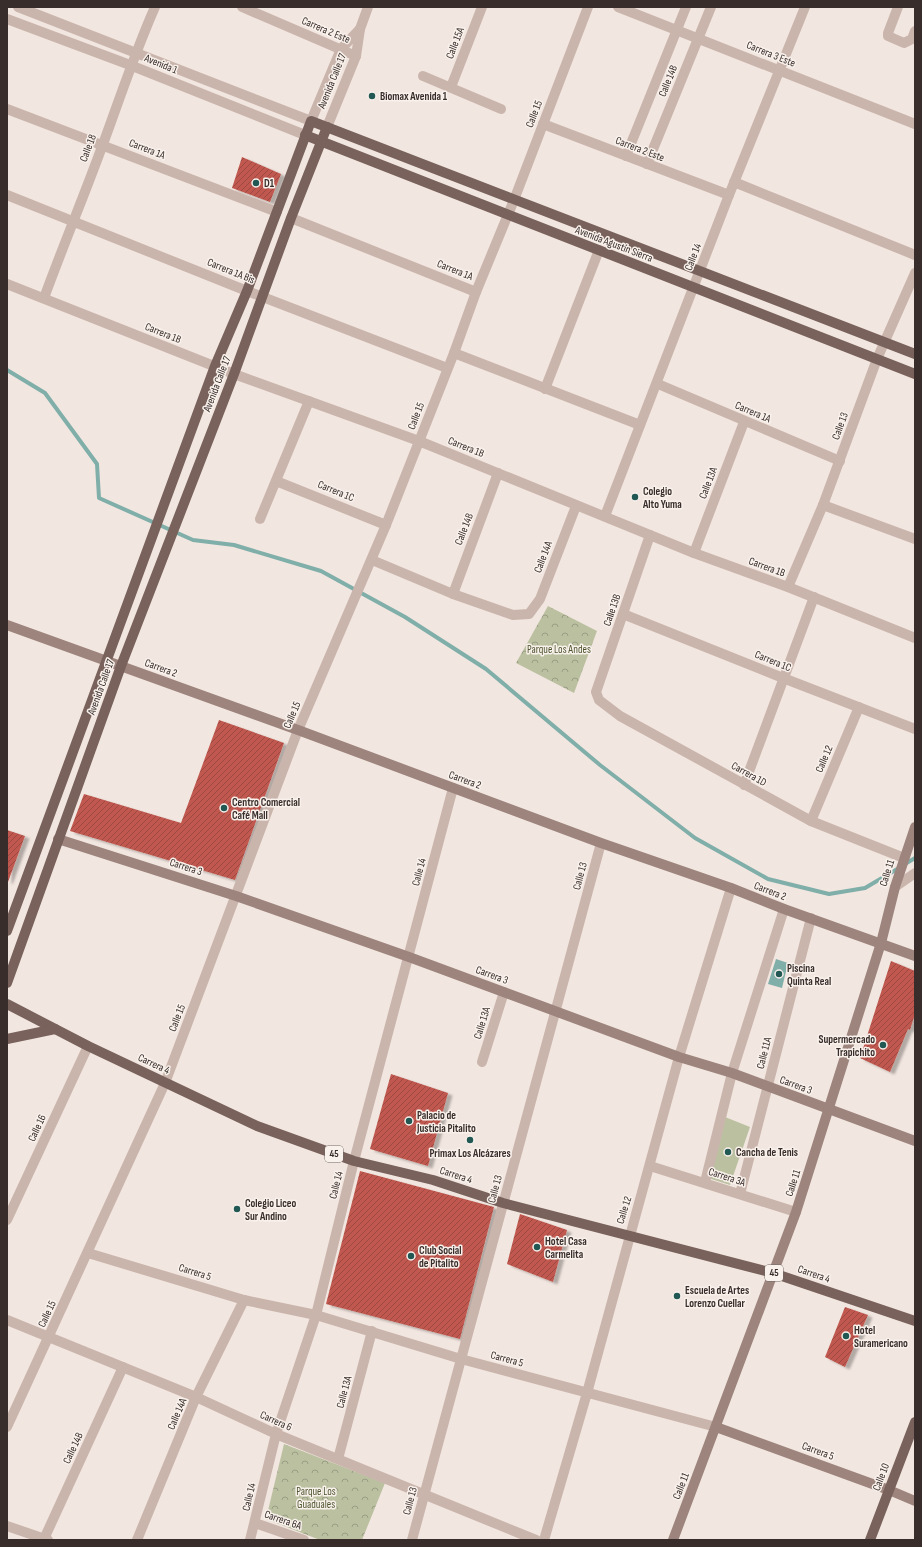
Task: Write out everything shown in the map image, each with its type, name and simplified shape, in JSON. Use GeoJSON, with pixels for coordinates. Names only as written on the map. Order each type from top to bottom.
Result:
{"type":"FeatureCollection","features":[{"type":"Feature","properties":{"kind":"main road","name":"Avenida Agustín Sierra"},"geometry":{"type":"LineString","coordinates":[[310,121],[915,354]]}},
{"type":"Feature","properties":{"kind":"main road","name":"Avenida Calle 17"},"geometry":{"type":"LineString","coordinates":[[7,931],[105,661],[215,366],[247,291],[310,121]]}},
{"type":"Feature","properties":{"kind":"main road","name":"Avenida Calle 17"},"geometry":{"type":"LineString","coordinates":[[7,984],[121,666],[234,374],[291,218],[327,127]]}},
{"type":"Feature","properties":{"kind":"main road","name":"Avenida Agustín Sierra"},"geometry":{"type":"LineString","coordinates":[[305,135],[322,140],[508,215],[915,374]]}},
{"type":"Feature","properties":{"kind":"main road","name":"Carrera 2"},"geometry":{"type":"LineString","coordinates":[[7,625],[298,730],[601,843],[731,888],[784,909],[915,956]]}},
{"type":"Feature","properties":{"kind":"main road","name":"Calle 11"},"geometry":{"type":"LineString","coordinates":[[673,1540],[796,1212],[881,943],[896,884],[915,827]]}},
{"type":"Feature","properties":{"kind":"main road","name":"Carrera 3"},"geometry":{"type":"LineString","coordinates":[[58,839],[236,896],[409,957],[504,992],[555,1013],[679,1057],[732,1073],[915,1141]]}},
{"type":"Feature","properties":{"kind":"main road","name":"Carrera 4"},"geometry":{"type":"LineString","coordinates":[[7,1004],[88,1046],[258,1126],[354,1161],[433,1180],[503,1204],[773,1273],[915,1321]]}},
{"type":"Feature","properties":{"kind":"main road"},"geometry":{"type":"LineString","coordinates":[[7,1039],[55,1029]]}},
{"type":"Feature","properties":{"kind":"main road","name":"Calle 10"},"geometry":{"type":"LineString","coordinates":[[870,1540],[915,1422]]}},
{"type":"Feature","properties":{"kind":"main road","name":"Carrera 5"},"geometry":{"type":"LineString","coordinates":[[716,1427],[889,1490],[915,1501]]}},
{"type":"Feature","properties":{"kind":"street","name":"Avenida 1"},"geometry":{"type":"LineString","coordinates":[[18,7],[310,121]]}},
{"type":"Feature","properties":{"kind":"street","name":"Calle 18"},"geometry":{"type":"LineString","coordinates":[[44,298],[72,220],[102,145],[130,65],[155,7]]}},
{"type":"Feature","properties":{"kind":"street","name":"Carrera 2 Este"},"geometry":{"type":"LineString","coordinates":[[242,7],[356,56]]}},
{"type":"Feature","properties":{"kind":"street"},"geometry":{"type":"LineString","coordinates":[[360,29],[368,7]]}},
{"type":"Feature","properties":{"kind":"street","name":"Calle 15A"},"geometry":{"type":"LineString","coordinates":[[451,87],[482,7]]}},
{"type":"Feature","properties":{"kind":"street","name":"Calle 15"},"geometry":{"type":"LineString","coordinates":[[7,1427],[50,1337],[165,1083],[298,730],[372,560],[454,353],[476,292],[514,200],[588,7]]}},
{"type":"Feature","properties":{"kind":"street","name":"Carrera 3 Este"},"geometry":{"type":"LineString","coordinates":[[618,7],[915,124]]}},
{"type":"Feature","properties":{"kind":"street","name":"Calle 14B"},"geometry":{"type":"LineString","coordinates":[[626,156],[686,7]]}},
{"type":"Feature","properties":{"kind":"street","name":"Calle 14B"},"geometry":{"type":"LineString","coordinates":[[647,164],[711,7]]}},
{"type":"Feature","properties":{"kind":"street","name":"Calle 14"},"geometry":{"type":"LineString","coordinates":[[606,516],[640,425],[658,384],[734,182],[805,7]]}},
{"type":"Feature","properties":{"kind":"street"},"geometry":{"type":"LineString","coordinates":[[898,7],[888,33],[890,38],[907,43],[912,39],[915,32]]}},
{"type":"Feature","properties":{"kind":"street","name":"Avenida 1"},"geometry":{"type":"LineString","coordinates":[[7,19],[130,65],[305,135]]}},
{"type":"Feature","properties":{"kind":"street","name":"Avenida Calle 17"},"geometry":{"type":"LineString","coordinates":[[310,121],[341,49],[360,29]]}},
{"type":"Feature","properties":{"kind":"street","name":"Avenida Calle 17"},"geometry":{"type":"LineString","coordinates":[[327,127],[356,56],[360,29]]}},
{"type":"Feature","properties":{"kind":"street"},"geometry":{"type":"LineString","coordinates":[[423,76],[501,109]]}},
{"type":"Feature","properties":{"kind":"street","name":"Carrera 1A"},"geometry":{"type":"LineString","coordinates":[[7,109],[277,212]]}},
{"type":"Feature","properties":{"kind":"street","name":"Carrera 2 Este"},"geometry":{"type":"LineString","coordinates":[[543,124],[729,195]]}},
{"type":"Feature","properties":{"kind":"street"},"geometry":{"type":"LineString","coordinates":[[734,182],[915,255]]}},
{"type":"Feature","properties":{"kind":"street","name":"Carrera 1A Bis"},"geometry":{"type":"LineString","coordinates":[[7,195],[247,291],[447,368]]}},
{"type":"Feature","properties":{"kind":"street","name":"Carrera 1A"},"geometry":{"type":"LineString","coordinates":[[291,218],[476,292]]}},
{"type":"Feature","properties":{"kind":"street"},"geometry":{"type":"LineString","coordinates":[[545,389],[599,250]]}},
{"type":"Feature","properties":{"kind":"street","name":"Calle 13"},"geometry":{"type":"LineString","coordinates":[[788,587],[823,505],[877,359],[915,273]]}},
{"type":"Feature","properties":{"kind":"street","name":"Carrera 1B"},"geometry":{"type":"LineString","coordinates":[[7,284],[234,374],[419,441],[694,553],[788,587],[915,638]]}},
{"type":"Feature","properties":{"kind":"street"},"geometry":{"type":"LineString","coordinates":[[454,353],[640,425]]}},
{"type":"Feature","properties":{"kind":"street","name":"Carrera 1A"},"geometry":{"type":"LineString","coordinates":[[658,384],[744,422],[840,461]]}},
{"type":"Feature","properties":{"kind":"street"},"geometry":{"type":"LineString","coordinates":[[260,519],[309,401]]}},
{"type":"Feature","properties":{"kind":"street","name":"Calle 13A"},"geometry":{"type":"LineString","coordinates":[[694,553],[744,422]]}},
{"type":"Feature","properties":{"kind":"street","name":"Calle 14B"},"geometry":{"type":"LineString","coordinates":[[453,594],[498,473]]}},
{"type":"Feature","properties":{"kind":"street","name":"Carrera 1C"},"geometry":{"type":"LineString","coordinates":[[276,481],[386,524]]}},
{"type":"Feature","properties":{"kind":"street"},"geometry":{"type":"LineString","coordinates":[[823,505],[914,538]]}},
{"type":"Feature","properties":{"kind":"street","name":"Calle 14A"},"geometry":{"type":"LineString","coordinates":[[453,594],[513,616],[529,614],[540,599],[576,506]]}},
{"type":"Feature","properties":{"kind":"street","name":"Calle 13B"},"geometry":{"type":"LineString","coordinates":[[596,692],[650,535]]}},
{"type":"Feature","properties":{"kind":"street"},"geometry":{"type":"LineString","coordinates":[[372,560],[453,594]]}},
{"type":"Feature","properties":{"kind":"street"},"geometry":{"type":"LineString","coordinates":[[744,785],[814,597]]}},
{"type":"Feature","properties":{"kind":"street","name":"Carrera 1C"},"geometry":{"type":"LineString","coordinates":[[623,614],[915,729]]}},
{"type":"Feature","properties":{"kind":"street","name":"Carrera 1D"},"geometry":{"type":"LineString","coordinates":[[596,692],[599,700],[620,716],[744,785],[811,821],[903,861]]}},
{"type":"Feature","properties":{"kind":"street","name":"Calle 12"},"geometry":{"type":"LineString","coordinates":[[811,821],[859,707]]}},
{"type":"Feature","properties":{"kind":"street","name":"Calle 14"},"geometry":{"type":"LineString","coordinates":[[250,1540],[276,1434],[316,1315],[354,1161],[453,788]]}},
{"type":"Feature","properties":{"kind":"street","name":"Calle 13"},"geometry":{"type":"LineString","coordinates":[[412,1540],[601,843]]}},
{"type":"Feature","properties":{"kind":"street"},"geometry":{"type":"LineString","coordinates":[[896,884],[915,873]]}},
{"type":"Feature","properties":{"kind":"street","name":"Calle 12"},"geometry":{"type":"LineString","coordinates":[[544,1540],[587,1393],[679,1057],[731,888]]}},
{"type":"Feature","properties":{"kind":"street"},"geometry":{"type":"LineString","coordinates":[[706,1182],[732,1073],[784,909]]}},
{"type":"Feature","properties":{"kind":"street","name":"Calle 11A"},"geometry":{"type":"LineString","coordinates":[[740,1194],[811,918]]}},
{"type":"Feature","properties":{"kind":"street","name":"Calle 13A"},"geometry":{"type":"LineString","coordinates":[[482,1062],[504,992]]}},
{"type":"Feature","properties":{"kind":"street","name":"Calle 16"},"geometry":{"type":"LineString","coordinates":[[7,1220],[88,1046]]}},
{"type":"Feature","properties":{"kind":"street","name":"Carrera 3A"},"geometry":{"type":"LineString","coordinates":[[650,1166],[706,1182],[796,1212]]}},
{"type":"Feature","properties":{"kind":"street","name":"Carrera 5"},"geometry":{"type":"LineString","coordinates":[[88,1253],[244,1300],[316,1315],[461,1359],[716,1427]]}},
{"type":"Feature","properties":{"kind":"street","name":"Calle 14A"},"geometry":{"type":"LineString","coordinates":[[137,1540],[196,1398],[244,1300]]}},
{"type":"Feature","properties":{"kind":"street","name":"Carrera 6"},"geometry":{"type":"LineString","coordinates":[[7,1320],[123,1367],[276,1434],[424,1496],[536,1540]]}},
{"type":"Feature","properties":{"kind":"street","name":"Calle 13A"},"geometry":{"type":"LineString","coordinates":[[338,1459],[372,1331]]}},
{"type":"Feature","properties":{"kind":"street","name":"Calle 14B"},"geometry":{"type":"LineString","coordinates":[[46,1539],[123,1367]]}},
{"type":"Feature","properties":{"kind":"street","name":"Carrera 6A"},"geometry":{"type":"LineString","coordinates":[[255,1523],[304,1540]]}},
{"type":"Feature","properties":{"kind":"street"},"geometry":{"type":"LineString","coordinates":[[7,1526],[46,1539]]}},
{"type":"Feature","properties":{"kind":"green space","name":"Parque Los Andes"},"geometry":{"type":"Polygon","coordinates":[[[548,606],[597,631],[574,693],[516,663],[548,606]]]}},
{"type":"Feature","properties":{"kind":"green space","name":"Cancha de Tenis"},"geometry":{"type":"Polygon","coordinates":[[[725,1117],[750,1127],[730,1185],[708,1178],[725,1117]]]}},
{"type":"Feature","properties":{"kind":"green space","name":"Parque Los Guaduales"},"geometry":{"type":"Polygon","coordinates":[[[284,1444],[385,1483],[362,1540],[320,1540],[266,1519],[284,1444]]]}},
{"type":"Feature","properties":{"kind":"water","name":"Piscina Quinta Real"},"geometry":{"type":"Polygon","coordinates":[[[776,959],[788,963],[782,988],[768,984],[776,959]]]}},
{"type":"Feature","properties":{"kind":"building","name":"D1"},"geometry":{"type":"Polygon","coordinates":[[[242,157],[281,174],[270,202],[232,188],[242,157]]]}},
{"type":"Feature","properties":{"kind":"building","name":"Centro Comercial Café Mall"},"geometry":{"type":"Polygon","coordinates":[[[219,720],[284,743],[235,880],[70,831],[84,794],[181,823],[219,720]]]}},
{"type":"Feature","properties":{"kind":"building"},"geometry":{"type":"Polygon","coordinates":[[[7,830],[25,836],[8,882],[7,881],[7,830]]]}},
{"type":"Feature","properties":{"kind":"building"},"geometry":{"type":"Polygon","coordinates":[[[891,961],[915,971],[915,1014],[910,1030],[908,1029],[890,1072],[860,1058],[891,961]]]}},
{"type":"Feature","properties":{"kind":"building","name":"Palacio de Justicia Pitalito"},"geometry":{"type":"Polygon","coordinates":[[[391,1074],[448,1093],[428,1166],[370,1149],[391,1074]]]}},
{"type":"Feature","properties":{"kind":"building","name":"Club Social de Pitalito"},"geometry":{"type":"Polygon","coordinates":[[[360,1171],[494,1207],[460,1339],[326,1304],[360,1171]]]}},
{"type":"Feature","properties":{"kind":"building","name":"Hotel Casa Carmelita"},"geometry":{"type":"Polygon","coordinates":[[[520,1214],[567,1230],[553,1282],[507,1264],[520,1214]]]}},
{"type":"Feature","properties":{"kind":"building","name":"Hotel Suramericano"},"geometry":{"type":"Polygon","coordinates":[[[845,1307],[868,1315],[845,1367],[825,1357],[845,1307]]]}},
{"type":"Feature","properties":{"kind":"waterway"},"geometry":{"type":"LineString","coordinates":[[7,370],[45,393],[97,464],[99,498],[193,540],[234,545],[321,571],[405,617],[486,669],[600,765],[695,838],[768,879],[829,894],[865,888],[899,868]]}},
{"type":"Feature","properties":{"kind":"waterway"},"geometry":{"type":"LineString","coordinates":[[905,864],[915,858]]}},
{"type":"Feature","properties":{"kind":"place","name":"Biomax Avenida 1"},"geometry":{"type":"Point","coordinates":[372,96]}},
{"type":"Feature","properties":{"kind":"place","name":"D1"},"geometry":{"type":"Point","coordinates":[256,183]}},
{"type":"Feature","properties":{"kind":"place","name":"Colegio Alto Yuma"},"geometry":{"type":"Point","coordinates":[635,497]}},
{"type":"Feature","properties":{"kind":"place","name":"Centro Comercial Café Mall"},"geometry":{"type":"Point","coordinates":[224,808]}},
{"type":"Feature","properties":{"kind":"place","name":"Piscina Quinta Real"},"geometry":{"type":"Point","coordinates":[779,974]}},
{"type":"Feature","properties":{"kind":"place","name":"Supermercado Trapichito"},"geometry":{"type":"Point","coordinates":[883,1045]}},
{"type":"Feature","properties":{"kind":"place","name":"Palacio de Justicia Pitalito"},"geometry":{"type":"Point","coordinates":[409,1121]}},
{"type":"Feature","properties":{"kind":"place","name":"Primax Los Alcázares"},"geometry":{"type":"Point","coordinates":[470,1140]}},
{"type":"Feature","properties":{"kind":"place","name":"Cancha de Tenis"},"geometry":{"type":"Point","coordinates":[728,1152]}},
{"type":"Feature","properties":{"kind":"place","name":"Colegio Liceo Sur Andino"},"geometry":{"type":"Point","coordinates":[237,1209]}},
{"type":"Feature","properties":{"kind":"place","name":"Hotel Casa Carmelita"},"geometry":{"type":"Point","coordinates":[537,1247]}},
{"type":"Feature","properties":{"kind":"place","name":"Club Social de Pitalito"},"geometry":{"type":"Point","coordinates":[411,1256]}},
{"type":"Feature","properties":{"kind":"place","name":"Escuela de Artes Lorenzo Cuellar"},"geometry":{"type":"Point","coordinates":[677,1296]}},
{"type":"Feature","properties":{"kind":"place","name":"Hotel Suramericano"},"geometry":{"type":"Point","coordinates":[846,1336]}}]}
